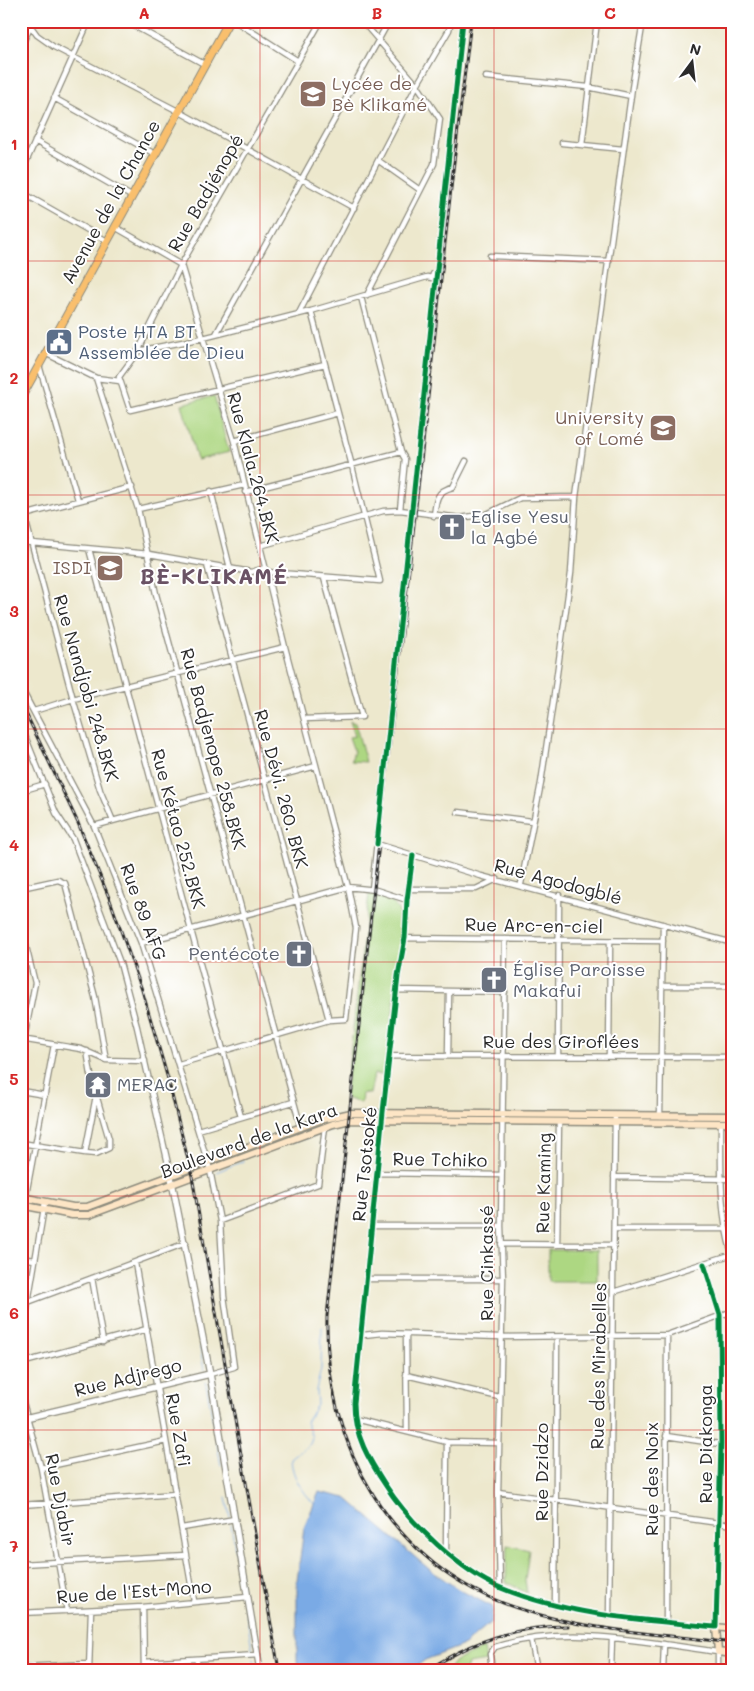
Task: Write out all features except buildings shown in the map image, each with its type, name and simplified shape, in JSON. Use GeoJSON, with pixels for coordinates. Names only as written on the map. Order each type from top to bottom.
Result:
{"type":"FeatureCollection","features":[{"type":"Feature","properties":{"kind":"main road","name":"Avenue de la Chance"},"geometry":{"type":"LineString","coordinates":[[21,398],[228,21]]}},
{"type":"Feature","properties":{"kind":"main road","name":"Boulevard de la Kara"},"geometry":{"type":"LineString","coordinates":[[503,1115],[559,1122],[660,1116],[733,1116]]}},
{"type":"Feature","properties":{"kind":"main road","name":"Boulevard de la Kara"},"geometry":{"type":"LineString","coordinates":[[23,1206],[72,1215],[89,1214],[300,1126],[342,1118],[503,1115],[733,1123]]}},
{"type":"Feature","properties":{"kind":"main road","name":"Boulevard de la Kara"},"geometry":{"type":"LineString","coordinates":[[208,1164],[325,1127],[342,1118]]}},
{"type":"Feature","properties":{"kind":"main road","name":"Boulevard de la Kara"},"geometry":{"type":"LineString","coordinates":[[23,1198],[73,1207],[87,1207],[172,1180]]}},
{"type":"Feature","properties":{"kind":"main road"},"geometry":{"type":"LineString","coordinates":[[733,1629],[716,1627],[718,1652],[733,1654]]}},
{"type":"Feature","properties":{"kind":"street"},"geometry":{"type":"LineString","coordinates":[[27,21],[30,28],[37,35],[73,57],[178,111],[354,208]]}},
{"type":"Feature","properties":{"kind":"street"},"geometry":{"type":"LineString","coordinates":[[21,173],[89,21]]}},
{"type":"Feature","properties":{"kind":"street"},"geometry":{"type":"LineString","coordinates":[[125,21],[204,64]]}},
{"type":"Feature","properties":{"kind":"street"},"geometry":{"type":"LineString","coordinates":[[235,21],[298,61]]}},
{"type":"Feature","properties":{"kind":"street","name":"Rue Badjénopé"},"geometry":{"type":"LineString","coordinates":[[120,381],[119,377],[138,351],[181,265],[321,21]]}},
{"type":"Feature","properties":{"kind":"street"},"geometry":{"type":"LineString","coordinates":[[362,21],[417,85],[440,119],[434,164],[368,295]]}},
{"type":"Feature","properties":{"kind":"street"},"geometry":{"type":"LineString","coordinates":[[216,334],[389,21]]}},
{"type":"Feature","properties":{"kind":"street"},"geometry":{"type":"LineString","coordinates":[[300,313],[417,85],[449,30],[451,21]]}},
{"type":"Feature","properties":{"kind":"street"},"geometry":{"type":"LineString","coordinates":[[367,888],[377,844],[463,21]]}},
{"type":"Feature","properties":{"kind":"street"},"geometry":{"type":"LineString","coordinates":[[582,145],[598,21]]}},
{"type":"Feature","properties":{"kind":"street"},"geometry":{"type":"LineString","coordinates":[[520,884],[541,782],[571,573],[576,497],[623,149],[643,21]]}},
{"type":"Feature","properties":{"kind":"street"},"geometry":{"type":"LineString","coordinates":[[21,46],[30,28]]}},
{"type":"Feature","properties":{"kind":"street"},"geometry":{"type":"LineString","coordinates":[[486,78],[588,87],[631,96]]}},
{"type":"Feature","properties":{"kind":"street"},"geometry":{"type":"LineString","coordinates":[[54,98],[155,154]]}},
{"type":"Feature","properties":{"kind":"street"},"geometry":{"type":"LineString","coordinates":[[35,141],[131,196]]}},
{"type":"Feature","properties":{"kind":"street"},"geometry":{"type":"LineString","coordinates":[[562,143],[623,149]]}},
{"type":"Feature","properties":{"kind":"street"},"geometry":{"type":"LineString","coordinates":[[379,161],[420,190]]}},
{"type":"Feature","properties":{"kind":"street"},"geometry":{"type":"LineString","coordinates":[[21,192],[107,240]]}},
{"type":"Feature","properties":{"kind":"street"},"geometry":{"type":"LineString","coordinates":[[114,227],[181,265]]}},
{"type":"Feature","properties":{"kind":"street"},"geometry":{"type":"LineString","coordinates":[[138,351],[203,338],[432,278],[438,253]]}},
{"type":"Feature","properties":{"kind":"street"},"geometry":{"type":"LineString","coordinates":[[490,256],[609,261]]}},
{"type":"Feature","properties":{"kind":"street","name":"Rue Klala.264.BKK"},"geometry":{"type":"LineString","coordinates":[[181,265],[234,441],[245,492],[348,887],[356,928],[346,1019],[329,1020]]}},
{"type":"Feature","properties":{"kind":"street"},"geometry":{"type":"LineString","coordinates":[[361,297],[401,452],[405,459],[400,510]]}},
{"type":"Feature","properties":{"kind":"street"},"geometry":{"type":"LineString","coordinates":[[21,542],[148,554],[251,572],[266,570],[324,578],[380,581],[365,516],[311,311]]}},
{"type":"Feature","properties":{"kind":"street"},"geometry":{"type":"LineString","coordinates":[[45,353],[96,378],[120,381],[130,410],[325,364]]}},
{"type":"Feature","properties":{"kind":"street"},"geometry":{"type":"LineString","coordinates":[[39,365],[78,500]]}},
{"type":"Feature","properties":{"kind":"street","name":"Rue Badjenope 258.BKK"},"geometry":{"type":"LineString","coordinates":[[96,378],[132,487],[156,594],[300,1126]]}},
{"type":"Feature","properties":{"kind":"street"},"geometry":{"type":"LineString","coordinates":[[234,441],[338,413]]}},
{"type":"Feature","properties":{"kind":"street"},"geometry":{"type":"LineString","coordinates":[[245,492],[401,452]]}},
{"type":"Feature","properties":{"kind":"street"},"geometry":{"type":"LineString","coordinates":[[434,516],[437,496],[443,489],[452,487],[466,461]]}},
{"type":"Feature","properties":{"kind":"street"},"geometry":{"type":"LineString","coordinates":[[138,509],[244,485]]}},
{"type":"Feature","properties":{"kind":"street"},"geometry":{"type":"LineString","coordinates":[[24,515],[132,487]]}},
{"type":"Feature","properties":{"kind":"street"},"geometry":{"type":"LineString","coordinates":[[211,491],[230,568]]}},
{"type":"Feature","properties":{"kind":"street"},"geometry":{"type":"LineString","coordinates":[[260,546],[383,511],[400,510],[460,518],[487,514],[520,498],[576,497]]}},
{"type":"Feature","properties":{"kind":"street","name":"Rue Nandjobi 248.BKK"},"geometry":{"type":"LineString","coordinates":[[21,503],[73,699],[100,790],[113,821]]}},
{"type":"Feature","properties":{"kind":"street","name":"Rue Kétao 252.BKK"},"geometry":{"type":"LineString","coordinates":[[89,549],[240,1117]]}},
{"type":"Feature","properties":{"kind":"street","name":"Rue Dévi. 260. BKK"},"geometry":{"type":"LineString","coordinates":[[207,565],[329,1020]]}},
{"type":"Feature","properties":{"kind":"street"},"geometry":{"type":"LineString","coordinates":[[304,718],[362,717],[324,578]]}},
{"type":"Feature","properties":{"kind":"street"},"geometry":{"type":"LineString","coordinates":[[34,711],[73,699],[285,647]]}},
{"type":"Feature","properties":{"kind":"street","name":"Rue 89 AFG"},"geometry":{"type":"LineString","coordinates":[[21,688],[94,826],[141,943],[179,1064],[208,1164],[220,1221],[224,1296],[234,1368]]}},
{"type":"Feature","properties":{"kind":"street"},"geometry":{"type":"LineString","coordinates":[[21,726],[56,813],[73,839],[120,963],[145,1061],[186,1243],[260,1670]]}},
{"type":"Feature","properties":{"kind":"street"},"geometry":{"type":"LineString","coordinates":[[94,826],[316,766]]}},
{"type":"Feature","properties":{"kind":"street"},"geometry":{"type":"LineString","coordinates":[[21,791],[45,784]]}},
{"type":"Feature","properties":{"kind":"street"},"geometry":{"type":"LineString","coordinates":[[458,812],[532,821]]}},
{"type":"Feature","properties":{"kind":"street","name":"Rue Agodogblé"},"geometry":{"type":"LineString","coordinates":[[377,844],[497,879],[733,943]]}},
{"type":"Feature","properties":{"kind":"street","name":"Rue Tsotsoké"},"geometry":{"type":"LineString","coordinates":[[413,855],[366,1279],[355,1419],[360,1442],[396,1502],[422,1532],[500,1588],[555,1606],[609,1616],[716,1627]]}},
{"type":"Feature","properties":{"kind":"street"},"geometry":{"type":"LineString","coordinates":[[408,889],[476,889],[497,879]]}},
{"type":"Feature","properties":{"kind":"street"},"geometry":{"type":"LineString","coordinates":[[21,888],[58,880],[65,883],[95,997],[106,1060]]}},
{"type":"Feature","properties":{"kind":"street"},"geometry":{"type":"LineString","coordinates":[[141,943],[348,887],[367,888],[407,900]]}},
{"type":"Feature","properties":{"kind":"street"},"geometry":{"type":"LineString","coordinates":[[558,1056],[559,895]]}},
{"type":"Feature","properties":{"kind":"street"},"geometry":{"type":"LineString","coordinates":[[660,1116],[663,924]]}},
{"type":"Feature","properties":{"kind":"street"},"geometry":{"type":"LineString","coordinates":[[21,926],[35,983],[23,1039],[87,1051],[106,1060],[145,1061]]}},
{"type":"Feature","properties":{"kind":"street","name":"Rue Arc-en-ciel"},"geometry":{"type":"LineString","coordinates":[[405,938],[663,941]]}},
{"type":"Feature","properties":{"kind":"street","name":"Rue Cinkassé"},"geometry":{"type":"LineString","coordinates":[[500,1588],[498,1443],[502,1279],[500,1226],[505,939]]}},
{"type":"Feature","properties":{"kind":"street"},"geometry":{"type":"LineString","coordinates":[[609,1056],[610,941]]}},
{"type":"Feature","properties":{"kind":"street"},"geometry":{"type":"LineString","coordinates":[[663,986],[732,986],[732,1057]]}},
{"type":"Feature","properties":{"kind":"street"},"geometry":{"type":"LineString","coordinates":[[397,990],[505,992]]}},
{"type":"Feature","properties":{"kind":"street"},"geometry":{"type":"LineString","coordinates":[[448,1056],[449,992]]}},
{"type":"Feature","properties":{"kind":"street"},"geometry":{"type":"LineString","coordinates":[[179,1064],[329,1020]]}},
{"type":"Feature","properties":{"kind":"street"},"geometry":{"type":"LineString","coordinates":[[23,1206],[23,1198],[54,1045]]}},
{"type":"Feature","properties":{"kind":"street"},"geometry":{"type":"LineString","coordinates":[[21,1143],[96,1154],[108,1148],[109,1139],[87,1051]]}},
{"type":"Feature","properties":{"kind":"street","name":"Rue des Giroflées"},"geometry":{"type":"LineString","coordinates":[[390,1056],[732,1057]]}},
{"type":"Feature","properties":{"kind":"street"},"geometry":{"type":"LineString","coordinates":[[21,1091],[44,1095]]}},
{"type":"Feature","properties":{"kind":"street"},"geometry":{"type":"LineString","coordinates":[[85,1153],[96,1093]]}},
{"type":"Feature","properties":{"kind":"street"},"geometry":{"type":"LineString","coordinates":[[198,1130],[293,1102]]}},
{"type":"Feature","properties":{"kind":"street","name":"Rue des Mirabelles"},"geometry":{"type":"LineString","coordinates":[[609,1616],[615,1119]]}},
{"type":"Feature","properties":{"kind":"street","name":"Rue Kaming"},"geometry":{"type":"LineString","coordinates":[[557,1245],[559,1122]]}},
{"type":"Feature","properties":{"kind":"street"},"geometry":{"type":"LineString","coordinates":[[613,1292],[733,1254],[724,1229],[721,1179],[721,1123]]}},
{"type":"Feature","properties":{"kind":"street"},"geometry":{"type":"LineString","coordinates":[[220,1221],[318,1184],[325,1127]]}},
{"type":"Feature","properties":{"kind":"street","name":"Rue Tchiko"},"geometry":{"type":"LineString","coordinates":[[378,1173],[501,1175]]}},
{"type":"Feature","properties":{"kind":"street"},"geometry":{"type":"LineString","coordinates":[[614,1177],[733,1179]]}},
{"type":"Feature","properties":{"kind":"street"},"geometry":{"type":"LineString","coordinates":[[21,1344],[45,1202]]}},
{"type":"Feature","properties":{"kind":"street"},"geometry":{"type":"LineString","coordinates":[[372,1226],[500,1226]]}},
{"type":"Feature","properties":{"kind":"street"},"geometry":{"type":"LineString","coordinates":[[614,1229],[724,1229]]}},
{"type":"Feature","properties":{"kind":"street"},"geometry":{"type":"LineString","coordinates":[[28,1302],[186,1243]]}},
{"type":"Feature","properties":{"kind":"street"},"geometry":{"type":"LineString","coordinates":[[501,1244],[613,1245]]}},
{"type":"Feature","properties":{"kind":"street"},"geometry":{"type":"LineString","coordinates":[[21,1258],[35,1260]]}},
{"type":"Feature","properties":{"kind":"street","name":"Rue Zafi"},"geometry":{"type":"LineString","coordinates":[[135,1263],[194,1601]]}},
{"type":"Feature","properties":{"kind":"street","name":"Rue Diakonga"},"geometry":{"type":"LineString","coordinates":[[704,1264],[720,1315],[719,1523],[716,1627]]}},
{"type":"Feature","properties":{"kind":"street"},"geometry":{"type":"LineString","coordinates":[[92,1278],[103,1342]]}},
{"type":"Feature","properties":{"kind":"street"},"geometry":{"type":"LineString","coordinates":[[366,1279],[502,1279]]}},
{"type":"Feature","properties":{"kind":"street"},"geometry":{"type":"LineString","coordinates":[[363,1335],[613,1337],[667,1335],[733,1311]]}},
{"type":"Feature","properties":{"kind":"street"},"geometry":{"type":"LineString","coordinates":[[21,1363],[147,1329]]}},
{"type":"Feature","properties":{"kind":"street"},"geometry":{"type":"LineString","coordinates":[[406,1335],[407,1431]]}},
{"type":"Feature","properties":{"kind":"street","name":"Rue des Noix"},"geometry":{"type":"LineString","coordinates":[[666,1622],[667,1335]]}},
{"type":"Feature","properties":{"kind":"street","name":"Rue Dzidzo"},"geometry":{"type":"LineString","coordinates":[[555,1606],[557,1337]]}},
{"type":"Feature","properties":{"kind":"street","name":"Rue Adjrego"},"geometry":{"type":"LineString","coordinates":[[25,1418],[234,1368]]}},
{"type":"Feature","properties":{"kind":"street"},"geometry":{"type":"LineString","coordinates":[[406,1375],[499,1398]]}},
{"type":"Feature","properties":{"kind":"street","name":"Rue Djabir"},"geometry":{"type":"LineString","coordinates":[[21,1395],[25,1418],[41,1468],[67,1611]]}},
{"type":"Feature","properties":{"kind":"street"},"geometry":{"type":"LineString","coordinates":[[355,1419],[447,1442],[498,1443]]}},
{"type":"Feature","properties":{"kind":"street"},"geometry":{"type":"LineString","coordinates":[[666,1436],[733,1446]]}},
{"type":"Feature","properties":{"kind":"street"},"geometry":{"type":"LineString","coordinates":[[41,1468],[166,1441]]}},
{"type":"Feature","properties":{"kind":"street"},"geometry":{"type":"LineString","coordinates":[[446,1551],[447,1442]]}},
{"type":"Feature","properties":{"kind":"street"},"geometry":{"type":"LineString","coordinates":[[498,1492],[733,1525]]}},
{"type":"Feature","properties":{"kind":"street"},"geometry":{"type":"LineString","coordinates":[[21,1504],[176,1494]]}},
{"type":"Feature","properties":{"kind":"street"},"geometry":{"type":"LineString","coordinates":[[182,1528],[235,1519]]}},
{"type":"Feature","properties":{"kind":"street"},"geometry":{"type":"LineString","coordinates":[[21,1564],[186,1555]]}},
{"type":"Feature","properties":{"kind":"street","name":"Rue de l'Est-Mono"},"geometry":{"type":"LineString","coordinates":[[21,1613],[143,1607],[248,1597]]}},
{"type":"Feature","properties":{"kind":"street"},"geometry":{"type":"LineString","coordinates":[[143,1607],[144,1670]]}},
{"type":"Feature","properties":{"kind":"street"},"geometry":{"type":"LineString","coordinates":[[21,1668],[89,1667],[90,1610]]}},
{"type":"Feature","properties":{"kind":"street"},"geometry":{"type":"LineString","coordinates":[[492,1670],[490,1654],[495,1646],[556,1636],[612,1638],[718,1652],[718,1670]]}},
{"type":"Feature","properties":{"kind":"street"},"geometry":{"type":"LineString","coordinates":[[612,1638],[612,1670]]}},
{"type":"Feature","properties":{"kind":"street"},"geometry":{"type":"LineString","coordinates":[[531,1639],[537,1670]]}},
{"type":"Feature","properties":{"kind":"street"},"geometry":{"type":"LineString","coordinates":[[663,1670],[664,1644]]}},
{"type":"Feature","properties":{"kind":"street"},"geometry":{"type":"LineString","coordinates":[[144,1662],[258,1656]]}},
{"type":"Feature","properties":{"kind":"street"},"geometry":{"type":"LineString","coordinates":[[197,1659],[197,1670]]}},
{"type":"Feature","properties":{"kind":"green space"},"geometry":{"type":"Polygon","coordinates":[[[214,396],[229,452],[197,460],[182,404],[214,396]]]}},
{"type":"Feature","properties":{"kind":"green space"},"geometry":{"type":"Polygon","coordinates":[[[350,721],[355,723],[366,762],[351,761],[354,751],[349,737],[355,736],[350,721]]]}},
{"type":"Feature","properties":{"kind":"green space"},"geometry":{"type":"Polygon","coordinates":[[[369,893],[384,897],[395,905],[401,916],[403,932],[385,1075],[374,1074],[370,1094],[362,1093],[361,1103],[345,1098],[369,893]]]}},
{"type":"Feature","properties":{"kind":"green space"},"geometry":{"type":"Polygon","coordinates":[[[548,1250],[597,1250],[597,1281],[548,1281],[548,1250]]]}},
{"type":"Feature","properties":{"kind":"green space"},"geometry":{"type":"Polygon","coordinates":[[[507,1545],[529,1550],[525,1580],[527,1593],[506,1582],[507,1545]]]}},
{"type":"Feature","properties":{"kind":"green space"},"geometry":{"type":"Polygon","coordinates":[[[484,1648],[486,1661],[468,1664],[466,1670],[448,1670],[455,1661],[484,1648]]]}},
{"type":"Feature","properties":{"kind":"water"},"geometry":{"type":"Polygon","coordinates":[[[319,1492],[346,1498],[429,1569],[458,1589],[493,1607],[491,1622],[464,1645],[425,1660],[412,1670],[300,1670],[297,1661],[297,1581],[304,1528],[319,1492]]]}},
{"type":"Feature","properties":{"kind":"waterway"},"geometry":{"type":"LineString","coordinates":[[327,1132],[344,1126]]}},
{"type":"Feature","properties":{"kind":"waterway"},"geometry":{"type":"LineString","coordinates":[[293,1142],[323,1133]]}},
{"type":"Feature","properties":{"kind":"waterway"},"geometry":{"type":"LineString","coordinates":[[216,1172],[243,1161]]}},
{"type":"Feature","properties":{"kind":"waterway"},"geometry":{"type":"LineString","coordinates":[[314,1504],[298,1483],[293,1472],[291,1459],[310,1444],[312,1437],[306,1422],[317,1405],[316,1390],[321,1369],[322,1327]]}},
{"type":"Feature","properties":{"kind":"waterway"},"geometry":{"type":"LineString","coordinates":[[200,1347],[204,1370]]}},
{"type":"Feature","properties":{"kind":"waterway"},"geometry":{"type":"LineString","coordinates":[[206,1382],[221,1465]]}},
{"type":"Feature","properties":{"kind":"waterway"},"geometry":{"type":"LineString","coordinates":[[226,1497],[230,1517]]}},
{"type":"Feature","properties":{"kind":"waterway"},"geometry":{"type":"LineString","coordinates":[[231,1524],[243,1595]]}},
{"type":"Feature","properties":{"kind":"waterway"},"geometry":{"type":"LineString","coordinates":[[245,1605],[253,1654]]}},
{"type":"Feature","properties":{"kind":"waterway"},"geometry":{"type":"LineString","coordinates":[[254,1659],[256,1670]]}},
{"type":"Feature","properties":{"kind":"railway"},"geometry":{"type":"LineString","coordinates":[[471,21],[327,1316],[329,1364],[338,1410],[352,1454],[373,1495],[400,1531],[433,1563],[472,1589],[517,1608],[543,1616],[624,1631],[733,1643]]}},
{"type":"Feature","properties":{"kind":"railway"},"geometry":{"type":"LineString","coordinates":[[21,703],[78,823],[110,900],[142,990],[168,1079],[192,1176],[279,1670]]}},
{"type":"Feature","properties":{"kind":"railway"},"geometry":{"type":"LineString","coordinates":[[428,1670],[460,1651],[495,1637],[531,1629],[568,1626]]}},
{"type":"Feature","properties":{"kind":"cycle path"},"geometry":{"type":"LineString","coordinates":[[377,844],[463,21]]}},
{"type":"Feature","properties":{"kind":"cycle path"},"geometry":{"type":"LineString","coordinates":[[413,855],[407,900],[405,938],[398,976],[383,1112],[354,1403],[357,1426],[364,1447],[386,1486],[408,1515],[453,1558],[469,1570],[501,1588],[553,1605],[580,1611],[634,1619],[716,1627],[721,1444],[720,1315],[704,1264]]}},
{"type":"Feature","properties":{"kind":"place","name":"Lycée de Bè Klikamé"},"geometry":{"type":"Point","coordinates":[313,94]}},
{"type":"Feature","properties":{"kind":"place","name":"Poste HTA BT Assemblée de Dieu"},"geometry":{"type":"Point","coordinates":[59,342]}},
{"type":"Feature","properties":{"kind":"place","name":"University of Lomé"},"geometry":{"type":"Point","coordinates":[663,428]}},
{"type":"Feature","properties":{"kind":"place","name":"Eglise Yesu la Agbé"},"geometry":{"type":"Point","coordinates":[452,527]}},
{"type":"Feature","properties":{"kind":"place","name":"ISDI"},"geometry":{"type":"Point","coordinates":[110,568]}},
{"type":"Feature","properties":{"kind":"place","name":"Pentécote"},"geometry":{"type":"Point","coordinates":[299,954]}},
{"type":"Feature","properties":{"kind":"place","name":"Église Paroisse Makafui"},"geometry":{"type":"Point","coordinates":[494,980]}},
{"type":"Feature","properties":{"kind":"place","name":"MERAC"},"geometry":{"type":"Point","coordinates":[98,1085]}},
{"type":"Feature","properties":{"kind":"district","name":"BÈ-KLIKAMÉ"},"geometry":{"type":"Point","coordinates":[214,576]}}]}
